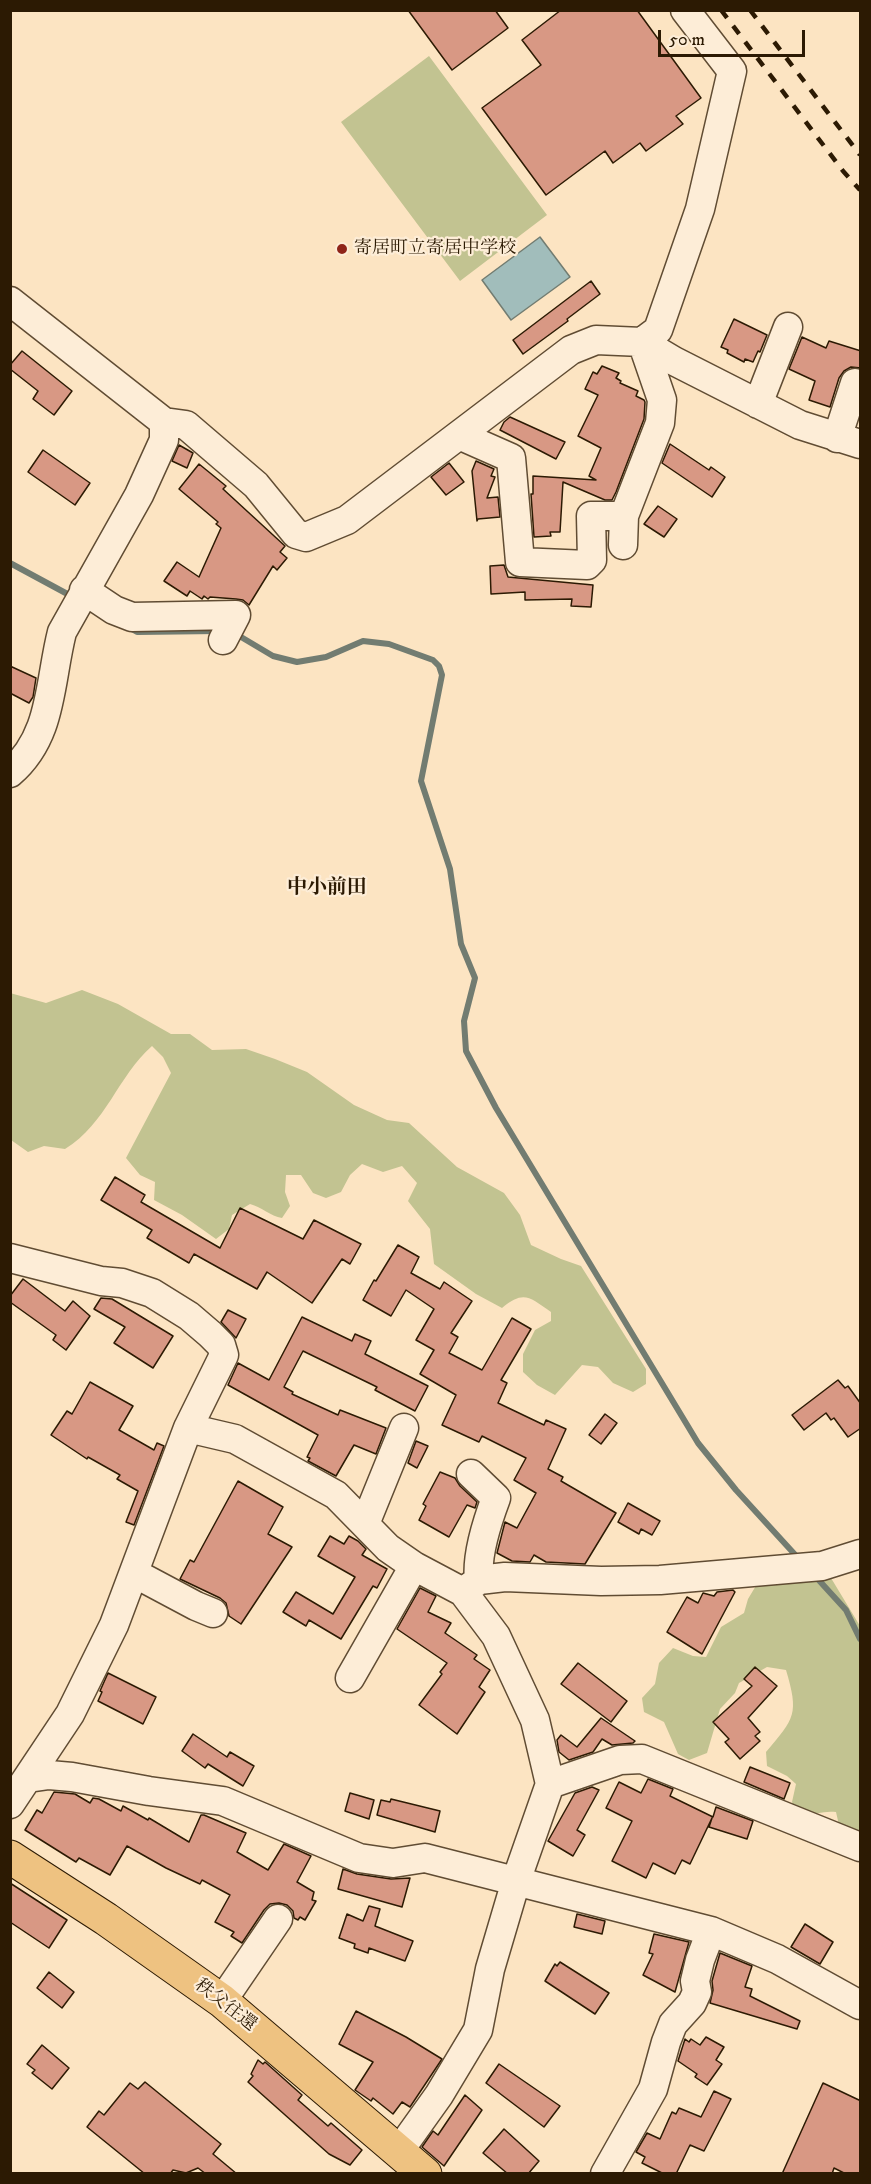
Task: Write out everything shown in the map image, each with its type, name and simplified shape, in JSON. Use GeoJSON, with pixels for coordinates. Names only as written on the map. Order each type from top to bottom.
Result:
{"type":"FeatureCollection","features":[{"type":"Feature","properties":{"kind":"highway","name":"秩父往還"},"geometry":{"type":"LineString","coordinates":[[10,1857],[106,1919],[222,2001],[410,2165]]}},
{"type":"Feature","properties":{"kind":"street"},"geometry":{"type":"LineString","coordinates":[[642,342],[658,330],[700,209],[732,71],[685,10]]}},
{"type":"Feature","properties":{"kind":"street"},"geometry":{"type":"LineString","coordinates":[[10,301],[164,422],[186,425],[256,485],[296,534],[306,537],[347,520],[571,350],[596,340],[642,342],[674,362],[800,425],[849,441],[855,383]]}},
{"type":"Feature","properties":{"kind":"street"},"geometry":{"type":"LineString","coordinates":[[758,404],[788,327]]}},
{"type":"Feature","properties":{"kind":"street"},"geometry":{"type":"LineString","coordinates":[[623,545],[624,516],[660,423],[662,400],[642,342]]}},
{"type":"Feature","properties":{"kind":"street"},"geometry":{"type":"LineString","coordinates":[[10,774],[21,764],[40,734],[52,688],[56,655],[62,632],[139,495],[164,440],[164,422]]}},
{"type":"Feature","properties":{"kind":"street"},"geometry":{"type":"LineString","coordinates":[[459,435],[511,458],[520,562],[587,566],[591,560],[591,516],[624,516]]}},
{"type":"Feature","properties":{"kind":"street"},"geometry":{"type":"LineString","coordinates":[[84,590],[114,609],[132,617],[236,615],[223,640]]}},
{"type":"Feature","properties":{"kind":"street"},"geometry":{"type":"LineString","coordinates":[[10,1258],[101,1281],[122,1283],[152,1293],[189,1316],[210,1334],[221,1346],[224,1355],[188,1428],[114,1625],[70,1714],[10,1804]]}},
{"type":"Feature","properties":{"kind":"street"},"geometry":{"type":"LineString","coordinates":[[188,1428],[235,1439],[277,1461],[336,1495],[388,1548],[414,1566],[471,1586],[505,1577],[601,1581],[660,1580],[822,1566],[861,1554]]}},
{"type":"Feature","properties":{"kind":"street"},"geometry":{"type":"LineString","coordinates":[[365,1524],[404,1428]]}},
{"type":"Feature","properties":{"kind":"street"},"geometry":{"type":"LineString","coordinates":[[410,2165],[439,2095],[478,2030],[490,1969],[516,1881],[550,1784],[535,1720],[471,1586],[496,1498],[471,1474]]}},
{"type":"Feature","properties":{"kind":"street"},"geometry":{"type":"LineString","coordinates":[[350,1678],[414,1566]]}},
{"type":"Feature","properties":{"kind":"street"},"geometry":{"type":"LineString","coordinates":[[134,1573],[213,1613]]}},
{"type":"Feature","properties":{"kind":"street"},"geometry":{"type":"LineString","coordinates":[[550,1784],[620,1760],[642,1759],[861,1847]]}},
{"type":"Feature","properties":{"kind":"street"},"geometry":{"type":"LineString","coordinates":[[28,1778],[49,1775],[72,1777],[223,1801],[359,1858],[393,1863],[425,1858],[711,1931],[777,1959],[861,2005]]}},
{"type":"Feature","properties":{"kind":"street"},"geometry":{"type":"LineString","coordinates":[[222,2001],[278,1919]]}},
{"type":"Feature","properties":{"kind":"street"},"geometry":{"type":"LineString","coordinates":[[605,2174],[653,2089],[673,2024],[692,2003],[697,1992],[695,1981],[711,1931]]}},
{"type":"Feature","properties":{"kind":"green space"},"geometry":{"type":"Polygon","coordinates":[[[429,56],[547,215],[460,281],[341,122],[429,56]]]}},
{"type":"Feature","properties":{"kind":"green space"},"geometry":{"type":"Polygon","coordinates":[[[82,990],[118,1004],[171,1034],[190,1034],[212,1050],[246,1049],[307,1072],[354,1105],[387,1120],[409,1123],[457,1167],[504,1193],[520,1215],[531,1245],[581,1266],[646,1369],[646,1384],[633,1392],[613,1383],[598,1367],[582,1365],[555,1395],[537,1385],[523,1372],[523,1354],[535,1330],[551,1321],[551,1312],[532,1299],[521,1297],[502,1308],[476,1294],[434,1264],[430,1229],[408,1201],[417,1183],[402,1166],[383,1172],[362,1164],[350,1175],[341,1192],[326,1198],[313,1193],[301,1175],[286,1175],[285,1192],[290,1206],[282,1218],[250,1204],[232,1215],[229,1229],[216,1239],[182,1215],[154,1200],[155,1182],[140,1175],[126,1158],[171,1073],[163,1057],[152,1046],[140,1058],[102,1113],[79,1138],[65,1149],[44,1146],[28,1152],[11,1140],[10,993],[46,1003],[82,990]]]}},
{"type":"Feature","properties":{"kind":"green space"},"geometry":{"type":"Polygon","coordinates":[[[831,1578],[860,1626],[860,1842],[841,1834],[836,1812],[797,1814],[792,1802],[796,1784],[787,1776],[767,1766],[766,1752],[789,1723],[792,1715],[792,1697],[786,1670],[767,1667],[739,1683],[735,1693],[720,1709],[707,1753],[689,1760],[678,1754],[664,1722],[644,1712],[642,1698],[655,1684],[659,1663],[673,1648],[693,1656],[706,1657],[721,1627],[744,1613],[748,1599],[757,1584],[831,1578]]]}},
{"type":"Feature","properties":{"kind":"water"},"geometry":{"type":"Polygon","coordinates":[[[540,237],[570,277],[511,320],[482,280],[540,237]]]}},
{"type":"Feature","properties":{"kind":"building"},"geometry":{"type":"Polygon","coordinates":[[[408,10],[495,10],[508,28],[452,70],[408,10]]]}},
{"type":"Feature","properties":{"kind":"building"},"geometry":{"type":"Polygon","coordinates":[[[561,10],[637,10],[701,98],[676,116],[683,124],[646,151],[640,143],[613,163],[605,151],[546,195],[482,108],[541,65],[522,40],[561,10]]]}},
{"type":"Feature","properties":{"kind":"building"},"geometry":{"type":"Polygon","coordinates":[[[591,281],[600,294],[523,354],[513,340],[591,281]]]}},
{"type":"Feature","properties":{"kind":"building"},"geometry":{"type":"Polygon","coordinates":[[[734,319],[767,335],[753,362],[745,359],[744,362],[721,347],[734,319]]]}},
{"type":"Feature","properties":{"kind":"building"},"geometry":{"type":"Polygon","coordinates":[[[802,337],[826,348],[829,341],[861,351],[861,368],[851,367],[844,371],[839,378],[830,407],[809,400],[815,381],[789,369],[802,337]]]}},
{"type":"Feature","properties":{"kind":"building"},"geometry":{"type":"Polygon","coordinates":[[[22,351],[72,391],[54,415],[33,399],[38,391],[10,369],[10,365],[22,351]]]}},
{"type":"Feature","properties":{"kind":"building"},"geometry":{"type":"Polygon","coordinates":[[[602,366],[619,373],[616,378],[621,381],[620,383],[638,391],[636,396],[645,402],[644,419],[616,492],[612,500],[605,500],[563,482],[560,532],[550,532],[551,536],[534,537],[531,494],[533,494],[533,476],[596,480],[589,476],[601,448],[578,436],[598,395],[585,389],[593,372],[597,374],[602,366]]]}},
{"type":"Feature","properties":{"kind":"building"},"geometry":{"type":"Polygon","coordinates":[[[510,417],[565,442],[556,459],[500,430],[510,417]]]}},
{"type":"Feature","properties":{"kind":"building"},"geometry":{"type":"Polygon","coordinates":[[[670,444],[709,470],[711,467],[725,477],[712,497],[662,463],[670,444]]]}},
{"type":"Feature","properties":{"kind":"building"},"geometry":{"type":"Polygon","coordinates":[[[179,445],[193,453],[187,468],[172,461],[179,445]]]}},
{"type":"Feature","properties":{"kind":"building"},"geometry":{"type":"Polygon","coordinates":[[[43,450],[90,483],[75,505],[28,472],[43,450]]]}},
{"type":"Feature","properties":{"kind":"building"},"geometry":{"type":"Polygon","coordinates":[[[476,461],[494,469],[491,476],[495,477],[487,498],[498,497],[500,517],[477,521],[472,471],[476,461]]]}},
{"type":"Feature","properties":{"kind":"building"},"geometry":{"type":"Polygon","coordinates":[[[449,463],[464,482],[446,495],[431,477],[449,463]]]}},
{"type":"Feature","properties":{"kind":"building"},"geometry":{"type":"Polygon","coordinates":[[[199,464],[226,486],[223,489],[285,546],[280,552],[287,558],[277,570],[273,566],[249,605],[243,600],[236,599],[210,597],[208,599],[204,596],[202,599],[190,591],[187,596],[164,581],[177,562],[199,577],[221,528],[216,524],[218,522],[179,489],[199,464]]]}},
{"type":"Feature","properties":{"kind":"building"},"geometry":{"type":"Polygon","coordinates":[[[658,506],[677,519],[664,537],[644,524],[658,506]]]}},
{"type":"Feature","properties":{"kind":"building"},"geometry":{"type":"Polygon","coordinates":[[[504,565],[508,577],[593,585],[591,607],[571,606],[572,599],[525,600],[525,592],[491,594],[490,566],[504,565]]]}},
{"type":"Feature","properties":{"kind":"building"},"geometry":{"type":"Polygon","coordinates":[[[10,666],[36,678],[33,697],[29,703],[10,693],[10,666]]]}},
{"type":"Feature","properties":{"kind":"building"},"geometry":{"type":"Polygon","coordinates":[[[115,1177],[145,1195],[141,1202],[220,1248],[240,1208],[303,1239],[314,1220],[361,1244],[350,1264],[342,1259],[312,1303],[267,1272],[257,1289],[194,1254],[189,1263],[147,1238],[152,1230],[101,1200],[115,1177]]]}},
{"type":"Feature","properties":{"kind":"building"},"geometry":{"type":"Polygon","coordinates":[[[398,1245],[419,1257],[411,1273],[440,1289],[444,1282],[472,1301],[451,1333],[458,1337],[449,1353],[482,1370],[512,1318],[531,1329],[501,1380],[507,1383],[498,1403],[544,1425],[546,1420],[566,1429],[548,1469],[563,1477],[561,1481],[616,1513],[585,1564],[546,1562],[534,1555],[530,1562],[512,1561],[497,1553],[505,1522],[517,1528],[536,1493],[514,1480],[526,1458],[482,1436],[479,1442],[442,1425],[456,1395],[420,1374],[434,1350],[416,1340],[434,1309],[406,1290],[391,1316],[363,1300],[398,1245]]]}},
{"type":"Feature","properties":{"kind":"building"},"geometry":{"type":"Polygon","coordinates":[[[23,1279],[65,1311],[73,1301],[90,1316],[66,1350],[53,1340],[56,1335],[10,1302],[10,1296],[23,1279]]]}},
{"type":"Feature","properties":{"kind":"building"},"geometry":{"type":"Polygon","coordinates":[[[101,1298],[112,1299],[173,1336],[153,1368],[114,1343],[125,1327],[94,1309],[101,1298]]]}},
{"type":"Feature","properties":{"kind":"building"},"geometry":{"type":"Polygon","coordinates":[[[228,1310],[246,1319],[236,1338],[221,1322],[228,1310]]]}},
{"type":"Feature","properties":{"kind":"building"},"geometry":{"type":"Polygon","coordinates":[[[302,1317],[352,1341],[355,1334],[371,1341],[365,1354],[428,1386],[415,1411],[375,1390],[377,1387],[303,1351],[284,1387],[293,1392],[292,1394],[338,1415],[340,1410],[386,1428],[376,1454],[354,1445],[336,1476],[308,1461],[310,1458],[307,1457],[318,1435],[228,1385],[238,1363],[269,1380],[302,1317]]]}},
{"type":"Feature","properties":{"kind":"building"},"geometry":{"type":"Polygon","coordinates":[[[838,1380],[845,1388],[848,1386],[861,1404],[861,1428],[848,1437],[834,1418],[831,1420],[826,1413],[804,1430],[792,1415],[838,1380]]]}},
{"type":"Feature","properties":{"kind":"building"},"geometry":{"type":"Polygon","coordinates":[[[90,1382],[133,1406],[119,1430],[154,1450],[157,1443],[164,1446],[134,1525],[126,1522],[138,1491],[117,1479],[120,1475],[88,1457],[87,1459],[51,1435],[67,1411],[72,1414],[90,1382]]]}},
{"type":"Feature","properties":{"kind":"building"},"geometry":{"type":"Polygon","coordinates":[[[605,1414],[617,1423],[601,1444],[589,1435],[605,1414]]]}},
{"type":"Feature","properties":{"kind":"building"},"geometry":{"type":"Polygon","coordinates":[[[416,1441],[428,1446],[417,1468],[408,1463],[416,1441]]]}},
{"type":"Feature","properties":{"kind":"building"},"geometry":{"type":"Polygon","coordinates":[[[440,1472],[455,1478],[477,1502],[475,1508],[467,1505],[449,1537],[419,1520],[426,1506],[423,1504],[440,1472]]]}},
{"type":"Feature","properties":{"kind":"building"},"geometry":{"type":"Polygon","coordinates":[[[238,1481],[283,1507],[268,1534],[292,1547],[241,1624],[229,1616],[226,1603],[220,1598],[180,1579],[190,1560],[194,1562],[238,1481]]]}},
{"type":"Feature","properties":{"kind":"building"},"geometry":{"type":"Polygon","coordinates":[[[628,1503],[660,1521],[652,1535],[641,1529],[639,1534],[618,1522],[628,1503]]]}},
{"type":"Feature","properties":{"kind":"building"},"geometry":{"type":"Polygon","coordinates":[[[330,1536],[344,1544],[349,1536],[358,1541],[366,1549],[362,1555],[387,1569],[377,1588],[373,1586],[341,1639],[309,1620],[306,1626],[283,1612],[296,1592],[333,1614],[355,1577],[318,1556],[330,1536]]]}},
{"type":"Feature","properties":{"kind":"building"},"geometry":{"type":"Polygon","coordinates":[[[420,1588],[436,1596],[428,1612],[451,1623],[445,1633],[477,1655],[474,1659],[490,1670],[479,1687],[485,1692],[457,1734],[419,1705],[442,1674],[440,1672],[447,1663],[397,1629],[420,1588]]]}},
{"type":"Feature","properties":{"kind":"building"},"geometry":{"type":"Polygon","coordinates":[[[733,1590],[735,1592],[702,1654],[667,1632],[687,1597],[698,1603],[703,1593],[714,1596],[717,1592],[733,1590]]]}},
{"type":"Feature","properties":{"kind":"building"},"geometry":{"type":"Polygon","coordinates":[[[578,1663],[627,1701],[611,1722],[561,1684],[578,1663]]]}},
{"type":"Feature","properties":{"kind":"building"},"geometry":{"type":"Polygon","coordinates":[[[755,1667],[777,1686],[748,1718],[760,1732],[755,1736],[760,1741],[740,1759],[725,1742],[729,1739],[713,1722],[752,1686],[744,1679],[755,1667]]]}},
{"type":"Feature","properties":{"kind":"building"},"geometry":{"type":"Polygon","coordinates":[[[108,1673],[156,1697],[143,1724],[98,1701],[108,1673]]]}},
{"type":"Feature","properties":{"kind":"building"},"geometry":{"type":"Polygon","coordinates":[[[601,1718],[635,1741],[612,1745],[602,1739],[593,1752],[569,1760],[559,1752],[557,1740],[561,1735],[577,1747],[601,1718]]]}},
{"type":"Feature","properties":{"kind":"building"},"geometry":{"type":"Polygon","coordinates":[[[193,1734],[227,1757],[230,1752],[254,1766],[243,1786],[208,1764],[205,1768],[182,1751],[193,1734]]]}},
{"type":"Feature","properties":{"kind":"building"},"geometry":{"type":"Polygon","coordinates":[[[750,1767],[790,1783],[784,1799],[744,1782],[750,1767]]]}},
{"type":"Feature","properties":{"kind":"building"},"geometry":{"type":"Polygon","coordinates":[[[648,1779],[673,1789],[670,1796],[713,1817],[716,1807],[753,1821],[747,1839],[709,1827],[712,1818],[690,1864],[682,1860],[675,1874],[653,1863],[646,1878],[612,1861],[632,1821],[606,1808],[619,1782],[641,1793],[648,1779]]]}},
{"type":"Feature","properties":{"kind":"building"},"geometry":{"type":"Polygon","coordinates":[[[592,1787],[599,1790],[577,1830],[585,1835],[573,1856],[548,1841],[575,1793],[592,1787]]]}},
{"type":"Feature","properties":{"kind":"building"},"geometry":{"type":"Polygon","coordinates":[[[54,1792],[75,1794],[90,1803],[93,1798],[99,1799],[121,1811],[123,1806],[148,1820],[149,1818],[189,1842],[201,1815],[204,1815],[246,1833],[237,1852],[268,1870],[284,1844],[311,1856],[297,1882],[314,1892],[312,1900],[316,1901],[305,1920],[300,1917],[298,1920],[294,1918],[293,1911],[287,1905],[270,1904],[242,1943],[231,1936],[234,1932],[215,1922],[230,1895],[202,1880],[200,1884],[127,1846],[110,1875],[79,1858],[76,1862],[25,1830],[37,1810],[42,1813],[54,1792]]]}},
{"type":"Feature","properties":{"kind":"building"},"geometry":{"type":"Polygon","coordinates":[[[350,1793],[374,1800],[369,1819],[345,1811],[350,1793]]]}},
{"type":"Feature","properties":{"kind":"building"},"geometry":{"type":"Polygon","coordinates":[[[391,1799],[440,1811],[435,1832],[377,1815],[381,1800],[390,1802],[391,1799]]]}},
{"type":"Feature","properties":{"kind":"building"},"geometry":{"type":"Polygon","coordinates":[[[343,1869],[357,1874],[391,1879],[410,1878],[402,1907],[338,1889],[343,1869]]]}},
{"type":"Feature","properties":{"kind":"building"},"geometry":{"type":"Polygon","coordinates":[[[10,1883],[67,1920],[49,1948],[10,1922],[10,1883]]]}},
{"type":"Feature","properties":{"kind":"building"},"geometry":{"type":"Polygon","coordinates":[[[369,1906],[380,1909],[375,1926],[413,1941],[405,1961],[369,1948],[368,1953],[354,1948],[355,1944],[339,1938],[347,1914],[363,1921],[369,1906]]]}},
{"type":"Feature","properties":{"kind":"building"},"geometry":{"type":"Polygon","coordinates":[[[577,1914],[605,1921],[602,1934],[574,1927],[577,1914]]]}},
{"type":"Feature","properties":{"kind":"building"},"geometry":{"type":"Polygon","coordinates":[[[805,1924],[833,1942],[820,1964],[791,1947],[805,1924]]]}},
{"type":"Feature","properties":{"kind":"building"},"geometry":{"type":"Polygon","coordinates":[[[654,1934],[689,1942],[675,1992],[643,1975],[653,1954],[649,1953],[654,1934]]]}},
{"type":"Feature","properties":{"kind":"building"},"geometry":{"type":"Polygon","coordinates":[[[720,1953],[752,1966],[745,1987],[752,1989],[750,1996],[800,2021],[797,2029],[710,2003],[713,1990],[712,1981],[720,1953]]]}},
{"type":"Feature","properties":{"kind":"building"},"geometry":{"type":"Polygon","coordinates":[[[560,1962],[609,1993],[595,2014],[545,1981],[555,1964],[557,1966],[560,1962]]]}},
{"type":"Feature","properties":{"kind":"building"},"geometry":{"type":"Polygon","coordinates":[[[49,1972],[74,1992],[62,2008],[37,1988],[49,1972]]]}},
{"type":"Feature","properties":{"kind":"building"},"geometry":{"type":"Polygon","coordinates":[[[356,2011],[442,2059],[410,2107],[402,2102],[393,2114],[373,2098],[371,2101],[355,2090],[373,2062],[339,2044],[356,2011]]]}},
{"type":"Feature","properties":{"kind":"building"},"geometry":{"type":"Polygon","coordinates":[[[706,2037],[724,2047],[716,2060],[722,2064],[707,2085],[695,2077],[697,2074],[678,2061],[685,2039],[689,2042],[691,2039],[700,2045],[706,2037]]]}},
{"type":"Feature","properties":{"kind":"building"},"geometry":{"type":"Polygon","coordinates":[[[42,2045],[69,2068],[52,2089],[32,2073],[35,2070],[27,2064],[42,2045]]]}},
{"type":"Feature","properties":{"kind":"building"},"geometry":{"type":"Polygon","coordinates":[[[258,2060],[263,2064],[265,2062],[302,2095],[298,2100],[328,2126],[331,2123],[362,2150],[350,2165],[329,2154],[248,2082],[253,2076],[251,2074],[258,2060]]]}},
{"type":"Feature","properties":{"kind":"building"},"geometry":{"type":"Polygon","coordinates":[[[499,2064],[560,2106],[544,2127],[486,2083],[499,2064]]]}},
{"type":"Feature","properties":{"kind":"building"},"geometry":{"type":"Polygon","coordinates":[[[145,2082],[221,2144],[213,2154],[237,2174],[206,2174],[198,2168],[186,2173],[173,2170],[170,2174],[145,2174],[87,2127],[99,2111],[104,2115],[130,2083],[138,2089],[145,2082]]]}},
{"type":"Feature","properties":{"kind":"building"},"geometry":{"type":"Polygon","coordinates":[[[823,2083],[861,2101],[861,2174],[846,2174],[834,2168],[832,2174],[782,2174],[823,2083]]]}},
{"type":"Feature","properties":{"kind":"building"},"geometry":{"type":"Polygon","coordinates":[[[714,2091],[731,2099],[704,2151],[690,2145],[676,2174],[664,2174],[642,2163],[645,2157],[636,2152],[647,2133],[660,2139],[672,2112],[676,2114],[679,2108],[701,2117],[714,2091]]]}},
{"type":"Feature","properties":{"kind":"building"},"geometry":{"type":"Polygon","coordinates":[[[465,2095],[482,2110],[444,2166],[422,2147],[433,2131],[438,2135],[465,2095]]]}},
{"type":"Feature","properties":{"kind":"building"},"geometry":{"type":"Polygon","coordinates":[[[504,2129],[539,2161],[528,2174],[508,2174],[483,2153],[504,2129]]]}},
{"type":"Feature","properties":{"kind":"waterway"},"geometry":{"type":"LineString","coordinates":[[10,563],[73,597]]}},
{"type":"Feature","properties":{"kind":"waterway"},"geometry":{"type":"LineString","coordinates":[[130,628],[137,632],[218,631]]}},
{"type":"Feature","properties":{"kind":"waterway"},"geometry":{"type":"LineString","coordinates":[[236,634],[273,656],[297,662],[326,657],[363,641],[389,644],[433,660],[439,666],[442,675],[421,781],[450,869],[461,944],[475,978],[464,1021],[466,1051],[496,1108],[698,1443],[736,1490],[799,1559]]}},
{"type":"Feature","properties":{"kind":"waterway"},"geometry":{"type":"LineString","coordinates":[[815,1576],[846,1610],[860,1639]]}},
{"type":"Feature","properties":{"kind":"railway"},"geometry":{"type":"LineString","coordinates":[[721,10],[843,171],[860,190]]}},
{"type":"Feature","properties":{"kind":"railway"},"geometry":{"type":"LineString","coordinates":[[750,10],[860,155]]}},
{"type":"Feature","properties":{"kind":"place","name":"寄居町立寄居中学校"},"geometry":{"type":"Point","coordinates":[342,249]}},
{"type":"Feature","properties":{"kind":"district","name":"中小前田"},"geometry":{"type":"Point","coordinates":[327,889]}}]}
